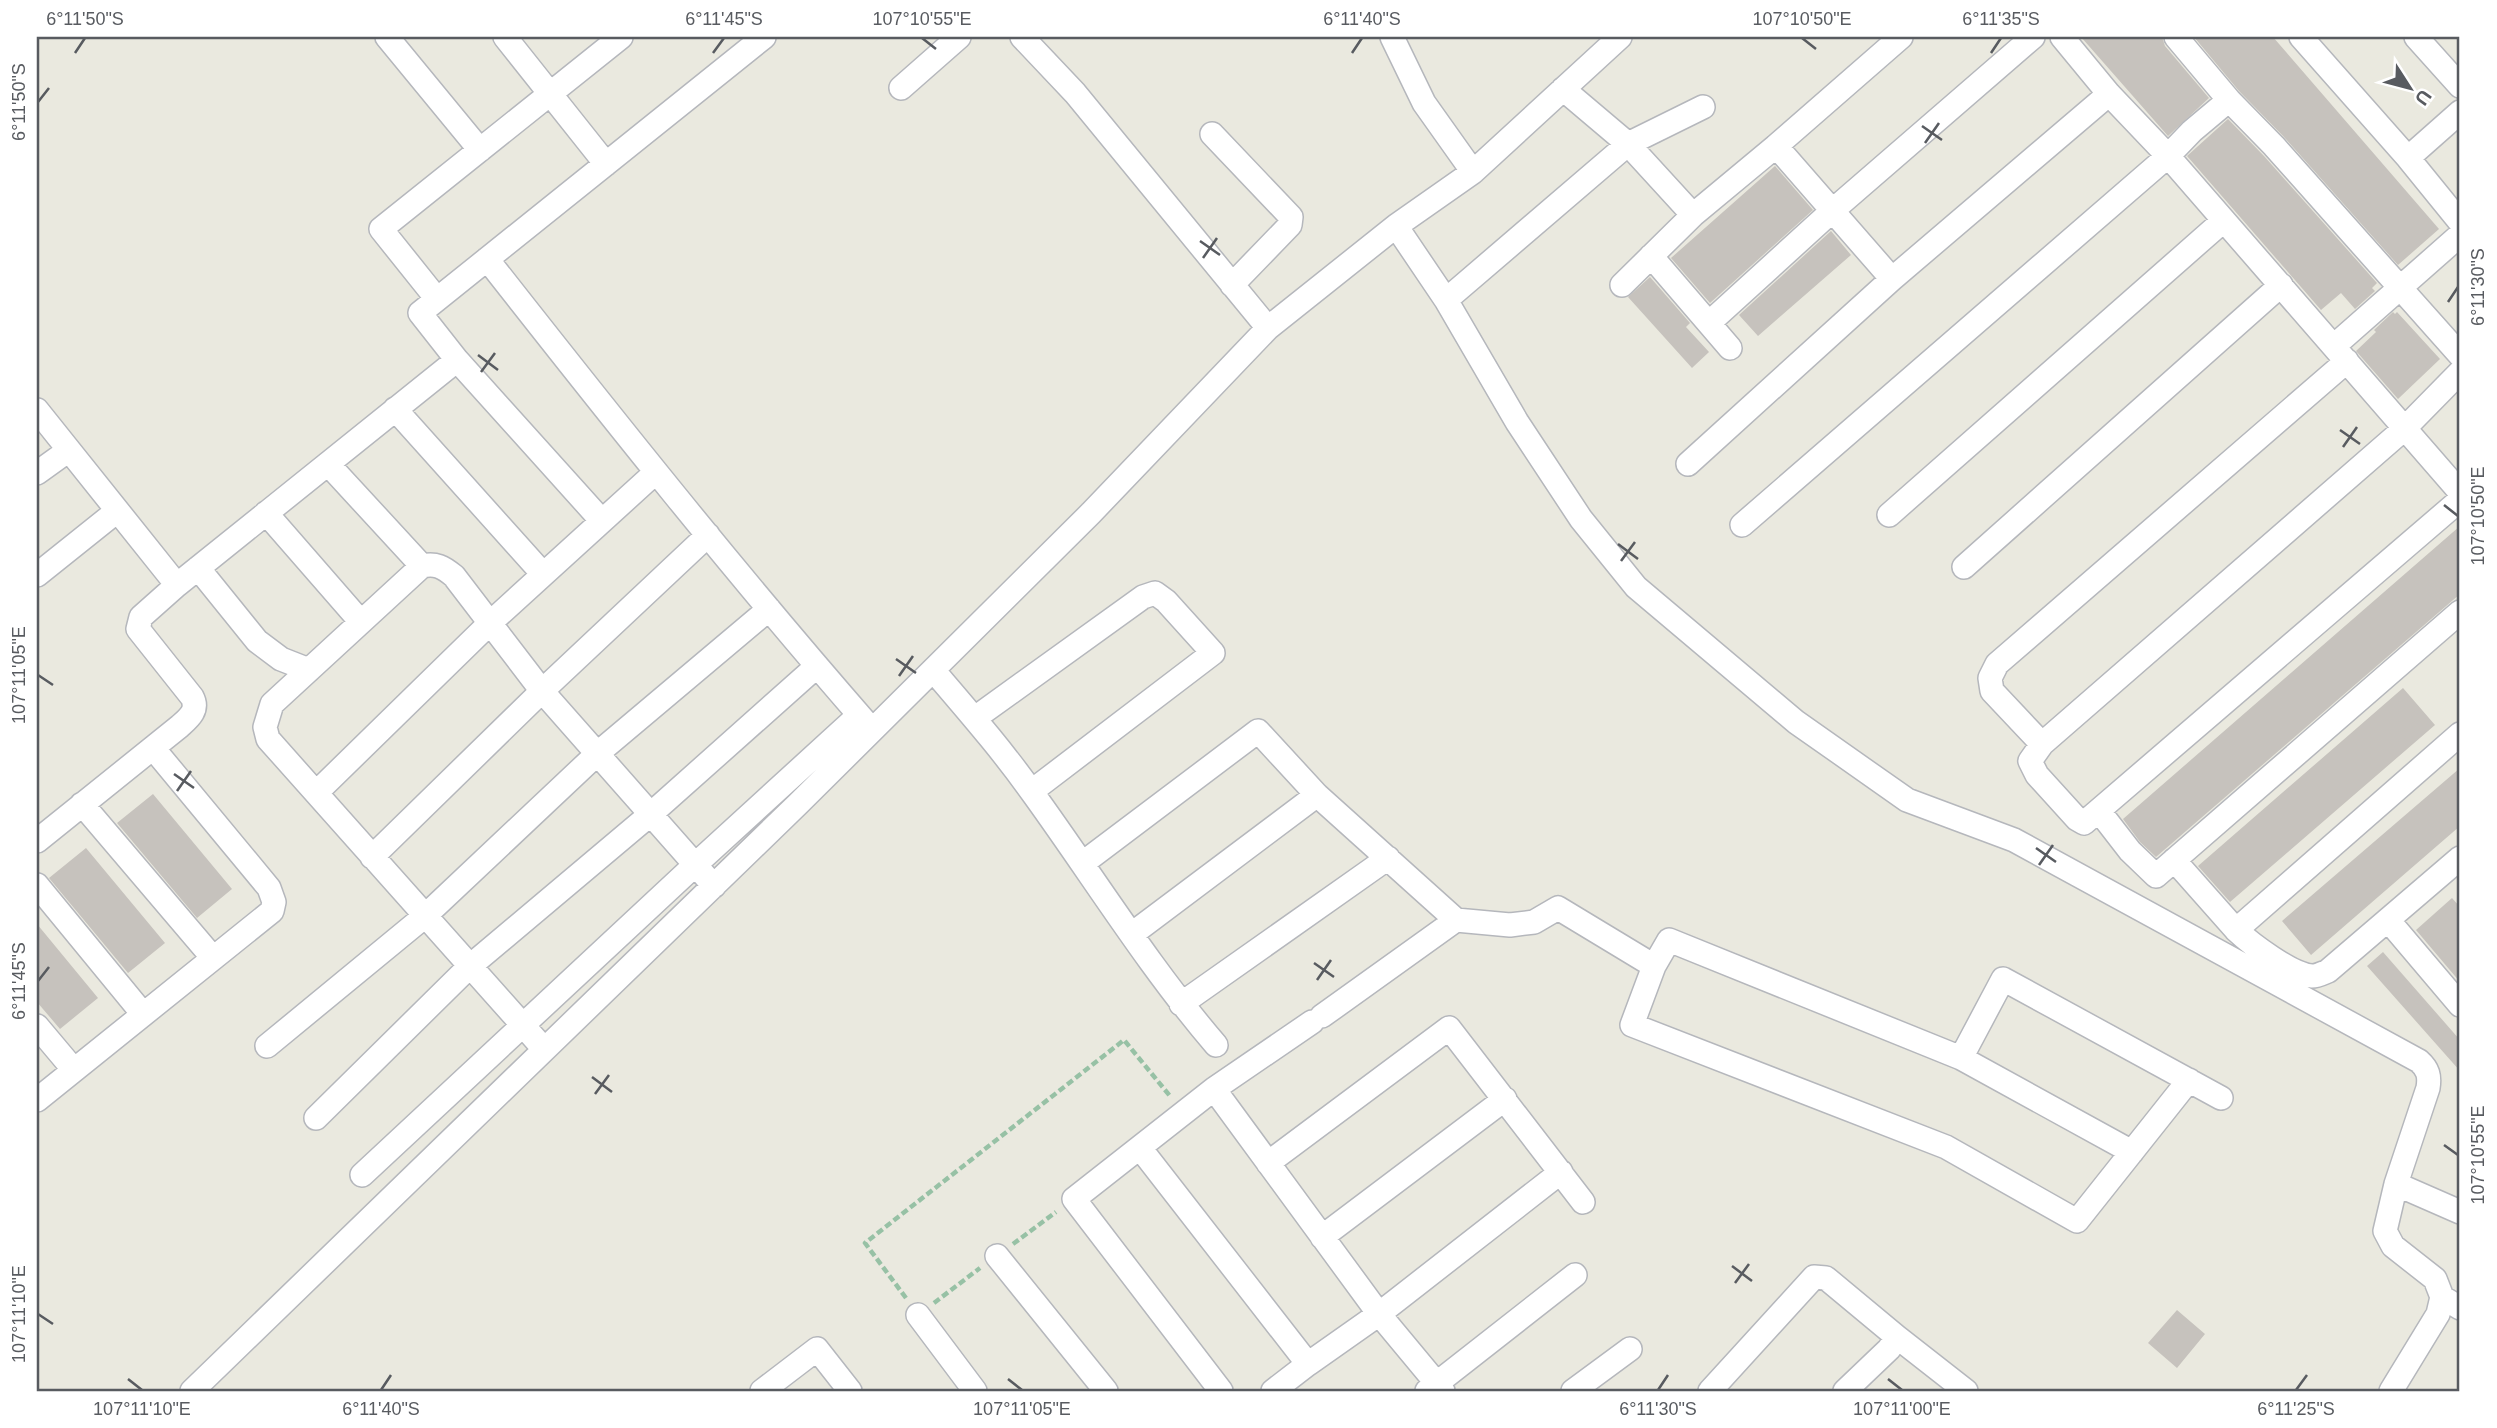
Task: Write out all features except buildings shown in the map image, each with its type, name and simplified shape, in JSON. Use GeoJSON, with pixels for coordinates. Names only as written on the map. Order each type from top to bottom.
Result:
{"type":"FeatureCollection","features":[{"type":"Feature","properties":{"kind":"street"},"geometry":{"type":"LineString","coordinates":[[387,37],[480,149]]}},
{"type":"Feature","properties":{"kind":"street"},"geometry":{"type":"LineString","coordinates":[[505,37],[606,164]]}},
{"type":"Feature","properties":{"kind":"street"},"geometry":{"type":"LineString","coordinates":[[437,299],[381,229],[621,37]]}},
{"type":"Feature","properties":{"kind":"street"},"geometry":{"type":"LineString","coordinates":[[602,521],[457,360],[420,313],[764,37]]}},
{"type":"Feature","properties":{"kind":"street"},"geometry":{"type":"LineString","coordinates":[[901,88],[960,37]]}},
{"type":"Feature","properties":{"kind":"street"},"geometry":{"type":"LineString","coordinates":[[1022,37],[1074,93],[1268,328]]}},
{"type":"Feature","properties":{"kind":"street"},"geometry":{"type":"LineString","coordinates":[[1392,37],[1424,103],[1473,172]]}},
{"type":"Feature","properties":{"kind":"street"},"geometry":{"type":"LineString","coordinates":[[362,1175],[696,864],[933,670],[1100,504],[1268,328],[1396,226],[1473,172],[1620,37]]}},
{"type":"Feature","properties":{"kind":"street"},"geometry":{"type":"LineString","coordinates":[[1622,285],[1693,215],[1902,37]]}},
{"type":"Feature","properties":{"kind":"street"},"geometry":{"type":"LineString","coordinates":[[1709,323],[1832,211],[2033,37]]}},
{"type":"Feature","properties":{"kind":"street"},"geometry":{"type":"LineString","coordinates":[[2062,37],[2109,94],[2168,156],[2223,221],[2281,285],[2404,429],[2459,491],[2099,811],[2084,823],[2077,819],[2037,775],[2030,761],[2042,744],[2404,429],[2460,372]]}},
{"type":"Feature","properties":{"kind":"street"},"geometry":{"type":"LineString","coordinates":[[2176,37],[2229,100],[2274,146],[2460,355]]}},
{"type":"Feature","properties":{"kind":"street"},"geometry":{"type":"LineString","coordinates":[[2301,37],[2408,158],[2460,222]]}},
{"type":"Feature","properties":{"kind":"street"},"geometry":{"type":"LineString","coordinates":[[2416,37],[2460,86]]}},
{"type":"Feature","properties":{"kind":"street"},"geometry":{"type":"LineString","coordinates":[[1563,89],[1628,144],[1693,215]]}},
{"type":"Feature","properties":{"kind":"street"},"geometry":{"type":"LineString","coordinates":[[1688,464],[1892,279],[2109,94]]}},
{"type":"Feature","properties":{"kind":"street"},"geometry":{"type":"LineString","coordinates":[[1742,526],[2229,100]]}},
{"type":"Feature","properties":{"kind":"street"},"geometry":{"type":"LineString","coordinates":[[1446,300],[1628,144],[1703,107]]}},
{"type":"Feature","properties":{"kind":"street"},"geometry":{"type":"LineString","coordinates":[[2408,158],[2460,112]]}},
{"type":"Feature","properties":{"kind":"street"},"geometry":{"type":"LineString","coordinates":[[1212,134],[1291,217],[1290,225],[1232,285]]}},
{"type":"Feature","properties":{"kind":"street"},"geometry":{"type":"LineString","coordinates":[[1776,146],[1892,279]]}},
{"type":"Feature","properties":{"kind":"street"},"geometry":{"type":"LineString","coordinates":[[1889,515],[2223,221]]}},
{"type":"Feature","properties":{"kind":"street"},"geometry":{"type":"LineString","coordinates":[[1396,226],[1446,300],[1517,422],[1574,508],[1636,587],[1796,722],[1907,800],[2014,840],[2427,1068],[2428,1088],[2396,1184],[2385,1231],[2387,1238],[2435,1279],[2451,1303],[2438,1314],[2391,1391]]}},
{"type":"Feature","properties":{"kind":"street"},"geometry":{"type":"LineString","coordinates":[[2042,744],[1992,691],[1990,678],[1997,664],[2340,354],[2400,289],[2460,235]]}},
{"type":"Feature","properties":{"kind":"street"},"geometry":{"type":"LineString","coordinates":[[1651,256],[1730,348]]}},
{"type":"Feature","properties":{"kind":"street"},"geometry":{"type":"LineString","coordinates":[[487,259],[656,472],[866,723]]}},
{"type":"Feature","properties":{"kind":"street"},"geometry":{"type":"LineString","coordinates":[[1964,567],[2281,285]]}},
{"type":"Feature","properties":{"kind":"street"},"geometry":{"type":"LineString","coordinates":[[37,841],[187,720],[195,707],[192,697],[138,629],[143,615],[457,360]]}},
{"type":"Feature","properties":{"kind":"street"},"geometry":{"type":"LineString","coordinates":[[37,410],[177,585]]}},
{"type":"Feature","properties":{"kind":"street"},"geometry":{"type":"LineString","coordinates":[[395,410],[543,574]]}},
{"type":"Feature","properties":{"kind":"street"},"geometry":{"type":"LineString","coordinates":[[37,473],[69,450]]}},
{"type":"Feature","properties":{"kind":"street"},"geometry":{"type":"LineString","coordinates":[[328,464],[422,566]]}},
{"type":"Feature","properties":{"kind":"street"},"geometry":{"type":"LineString","coordinates":[[316,793],[490,623],[656,472]]}},
{"type":"Feature","properties":{"kind":"street"},"geometry":{"type":"LineString","coordinates":[[37,575],[117,511]]}},
{"type":"Feature","properties":{"kind":"street"},"geometry":{"type":"LineString","coordinates":[[266,513],[361,622]]}},
{"type":"Feature","properties":{"kind":"street"},"geometry":{"type":"LineString","coordinates":[[372,857],[542,691],[708,535]]}},
{"type":"Feature","properties":{"kind":"street"},"geometry":{"type":"LineString","coordinates":[[544,1049],[268,739],[265,727],[272,704],[422,566],[432,564],[444,568],[454,576],[542,691],[714,886]]}},
{"type":"Feature","properties":{"kind":"street"},"geometry":{"type":"LineString","coordinates":[[198,568],[257,641],[281,659],[309,670]]}},
{"type":"Feature","properties":{"kind":"street"},"geometry":{"type":"LineString","coordinates":[[975,718],[1143,597],[1155,593],[1166,601],[1213,653],[1032,791]]}},
{"type":"Feature","properties":{"kind":"street"},"geometry":{"type":"LineString","coordinates":[[267,1046],[425,916],[598,753],[769,609]]}},
{"type":"Feature","properties":{"kind":"street"},"geometry":{"type":"LineString","coordinates":[[2099,811],[2130,851],[2156,876],[2460,612]]}},
{"type":"Feature","properties":{"kind":"street"},"geometry":{"type":"LineString","coordinates":[[316,1118],[469,967],[652,813],[817,666]]}},
{"type":"Feature","properties":{"kind":"street"},"geometry":{"type":"LineString","coordinates":[[933,670],[975,718],[1032,791],[1181,1004],[1216,1045]]}},
{"type":"Feature","properties":{"kind":"street"},"geometry":{"type":"LineString","coordinates":[[192,1391],[714,886],[866,723]]}},
{"type":"Feature","properties":{"kind":"street"},"geometry":{"type":"LineString","coordinates":[[1083,863],[1258,731],[1317,794],[1456,920],[1510,925],[1534,922],[1558,908],[1654,966]]}},
{"type":"Feature","properties":{"kind":"street"},"geometry":{"type":"LineString","coordinates":[[2236,930],[2460,734]]}},
{"type":"Feature","properties":{"kind":"street"},"geometry":{"type":"LineString","coordinates":[[37,1100],[272,911],[274,902],[269,888],[153,748]]}},
{"type":"Feature","properties":{"kind":"street"},"geometry":{"type":"LineString","coordinates":[[1132,934],[1317,794]]}},
{"type":"Feature","properties":{"kind":"street"},"geometry":{"type":"LineString","coordinates":[[82,804],[213,958]]}},
{"type":"Feature","properties":{"kind":"street"},"geometry":{"type":"LineString","coordinates":[[1181,1004],[1388,858]]}},
{"type":"Feature","properties":{"kind":"street"},"geometry":{"type":"LineString","coordinates":[[2174,860],[2247,940],[2289,967],[2315,977],[2328,971],[2458,864]]}},
{"type":"Feature","properties":{"kind":"street"},"geometry":{"type":"LineString","coordinates":[[37,885],[143,1014]]}},
{"type":"Feature","properties":{"kind":"street"},"geometry":{"type":"LineString","coordinates":[[1221,1391],[1074,1199],[1214,1088],[1456,920]]}},
{"type":"Feature","properties":{"kind":"street"},"geometry":{"type":"LineString","coordinates":[[2388,920],[2460,1004]]}},
{"type":"Feature","properties":{"kind":"street"},"geometry":{"type":"LineString","coordinates":[[2132,1152],[1961,1058],[1669,940],[1654,966],[1632,1025],[1947,1147],[2077,1221],[2132,1152],[2189,1080]]}},
{"type":"Feature","properties":{"kind":"street"},"geometry":{"type":"LineString","coordinates":[[1961,1058],[2003,979],[2221,1098]]}},
{"type":"Feature","properties":{"kind":"street"},"geometry":{"type":"LineString","coordinates":[[37,1026],[74,1070]]}},
{"type":"Feature","properties":{"kind":"street"},"geometry":{"type":"LineString","coordinates":[[1268,1163],[1449,1028],[1583,1202]]}},
{"type":"Feature","properties":{"kind":"street"},"geometry":{"type":"LineString","coordinates":[[1214,1088],[1436,1389],[1575,1275]]}},
{"type":"Feature","properties":{"kind":"street"},"geometry":{"type":"LineString","coordinates":[[1322,1237],[1505,1099]]}},
{"type":"Feature","properties":{"kind":"street"},"geometry":{"type":"LineString","coordinates":[[1140,1148],[1308,1364]]}},
{"type":"Feature","properties":{"kind":"street"},"geometry":{"type":"LineString","coordinates":[[1273,1391],[1379,1314],[1561,1172]]}},
{"type":"Feature","properties":{"kind":"street"},"geometry":{"type":"LineString","coordinates":[[2396,1184],[2460,1212]]}},
{"type":"Feature","properties":{"kind":"street"},"geometry":{"type":"LineString","coordinates":[[997,1256],[1106,1391]]}},
{"type":"Feature","properties":{"kind":"street"},"geometry":{"type":"LineString","coordinates":[[1710,1391],[1814,1277],[1826,1278],[1966,1391]]}},
{"type":"Feature","properties":{"kind":"street"},"geometry":{"type":"LineString","coordinates":[[918,1315],[975,1391]]}},
{"type":"Feature","properties":{"kind":"street"},"geometry":{"type":"LineString","coordinates":[[1845,1391],[1889,1349],[1897,1337]]}},
{"type":"Feature","properties":{"kind":"street"},"geometry":{"type":"LineString","coordinates":[[762,1391],[817,1349],[850,1391]]}},
{"type":"Feature","properties":{"kind":"street"},"geometry":{"type":"LineString","coordinates":[[1573,1391],[1630,1349]]}},
{"type":"Feature","properties":{"kind":"path"},"geometry":{"type":"LineString","coordinates":[[1074,1199],[918,1315],[865,1243],[1124,1040],[1184,1113]]}}]}
